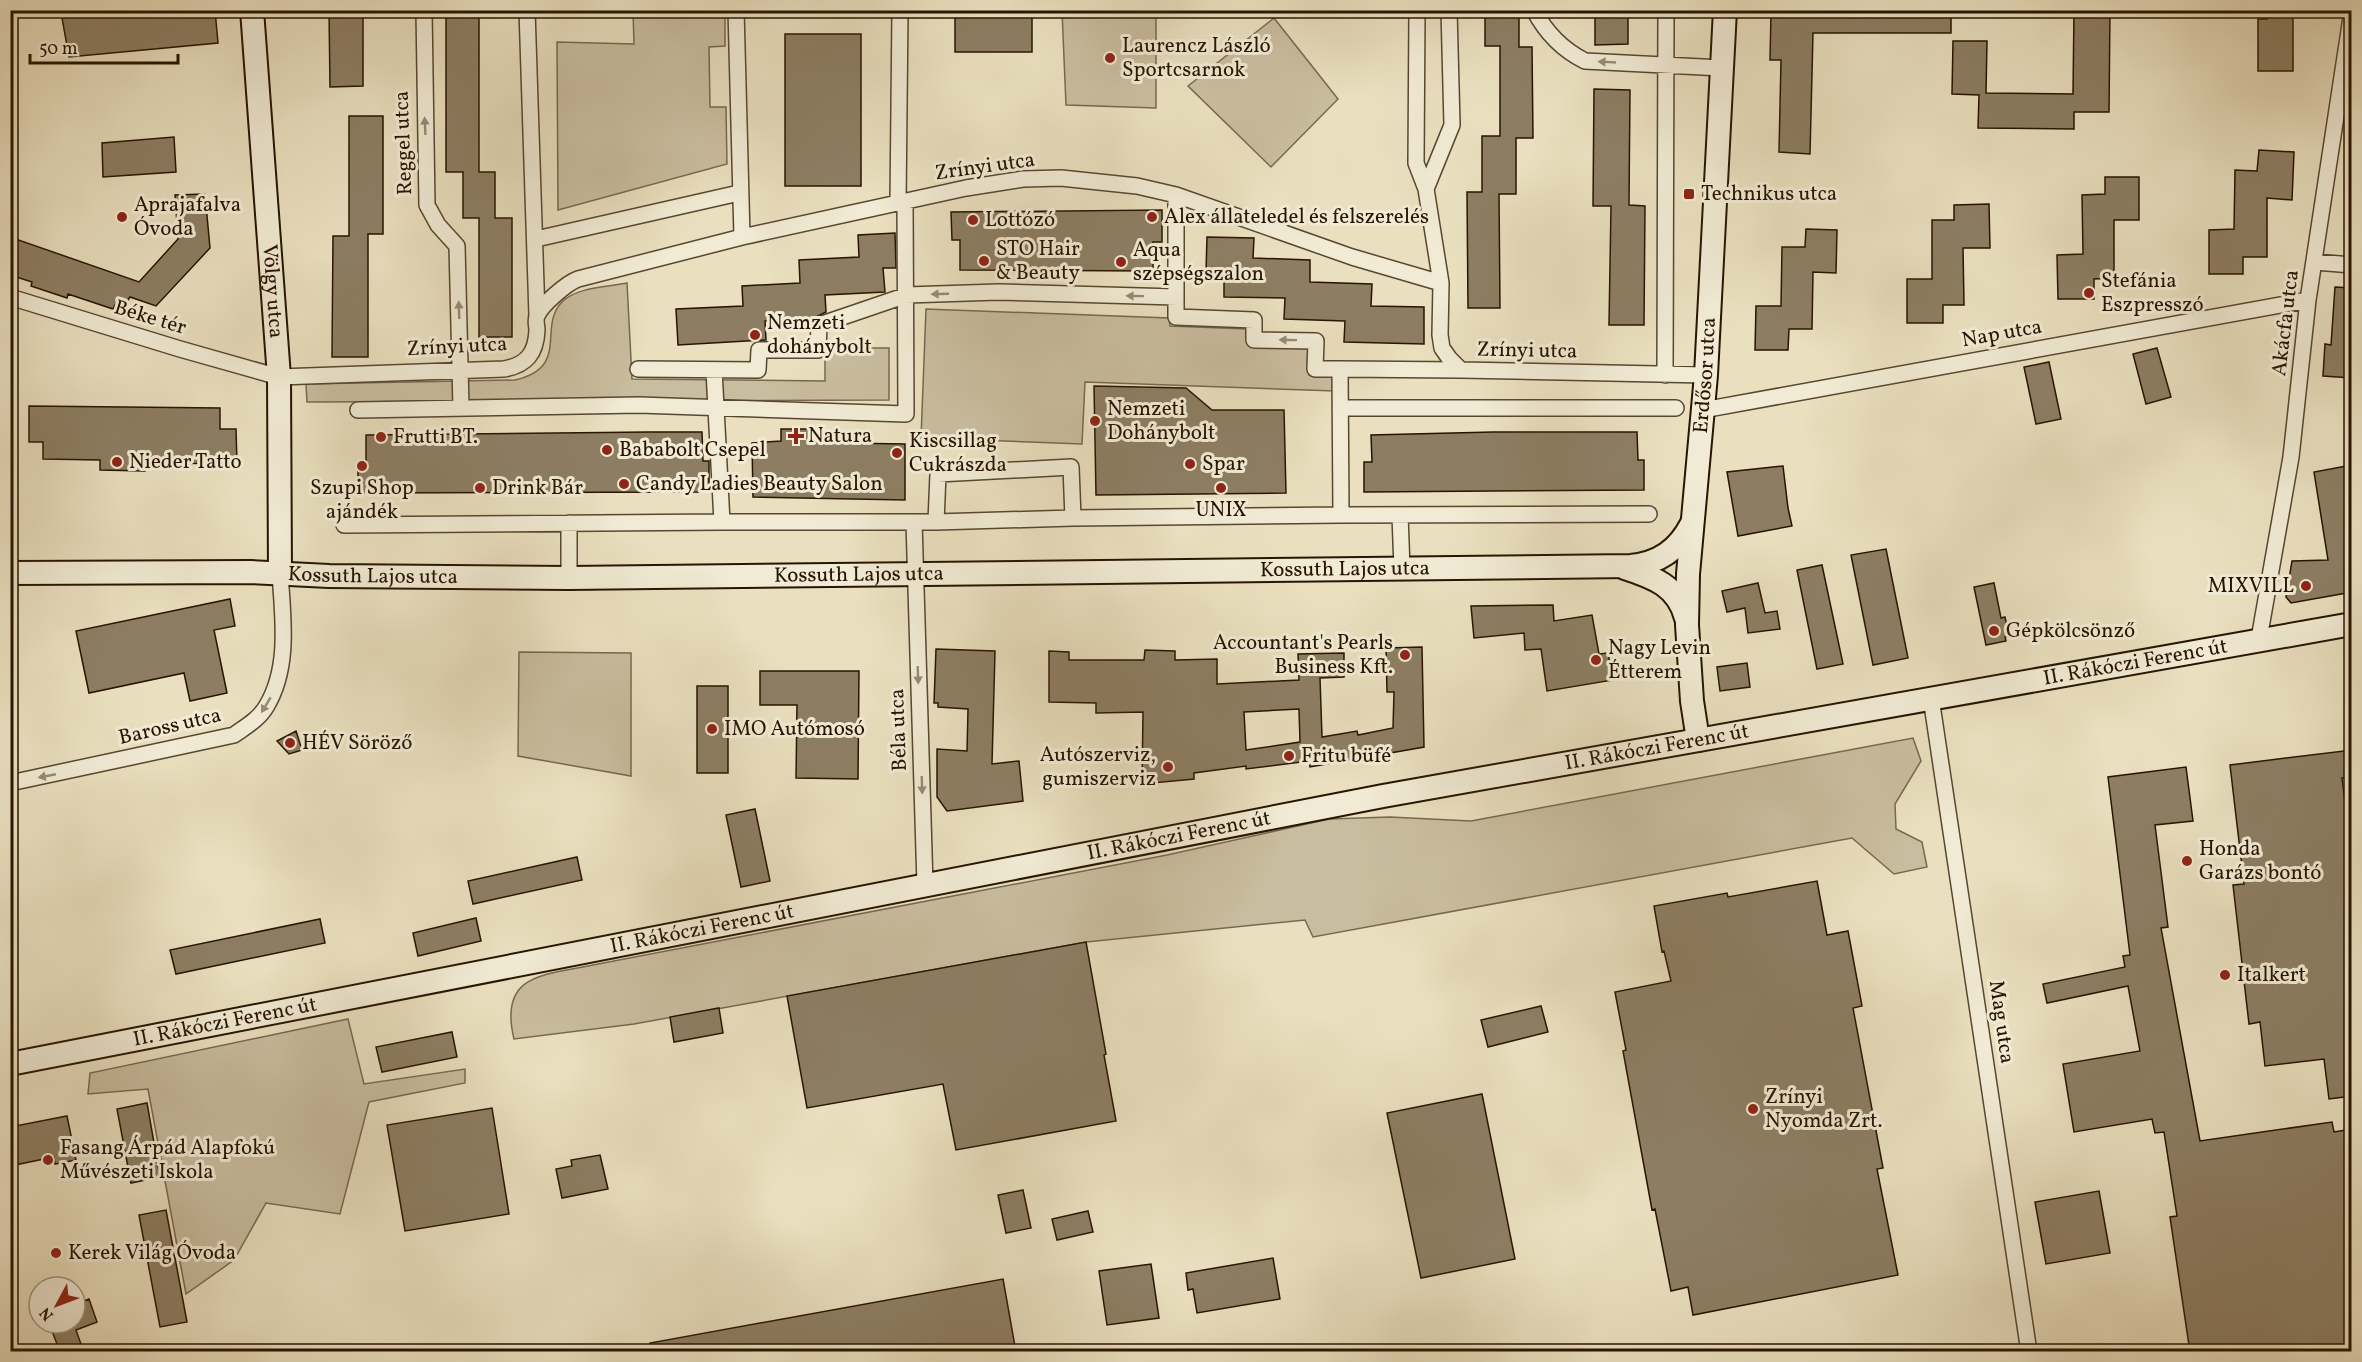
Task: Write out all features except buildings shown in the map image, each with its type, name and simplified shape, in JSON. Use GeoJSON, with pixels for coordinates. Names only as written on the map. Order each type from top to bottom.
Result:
{"type":"FeatureCollection","features":[{"type":"Feature","properties":{"kind":"street","name":"Völgy utca"},"geometry":{"type":"LineString","coordinates":[[252,10],[279,376],[280,574]]}},
{"type":"Feature","properties":{"kind":"street","name":"Reggel utca"},"geometry":{"type":"LineString","coordinates":[[424,10],[423,99],[427,205],[438,225],[457,246],[461,407]]}},
{"type":"Feature","properties":{"kind":"street"},"geometry":{"type":"LineString","coordinates":[[527,10],[537,316]]}},
{"type":"Feature","properties":{"kind":"street"},"geometry":{"type":"LineString","coordinates":[[736,10],[742,237]]}},
{"type":"Feature","properties":{"kind":"street"},"geometry":{"type":"LineString","coordinates":[[358,410],[639,405],[906,414],[907,295],[902,202],[900,10]]}},
{"type":"Feature","properties":{"kind":"street"},"geometry":{"type":"LineString","coordinates":[[1417,10],[1416,163],[1426,189],[1441,283]]}},
{"type":"Feature","properties":{"kind":"street"},"geometry":{"type":"LineString","coordinates":[[1426,189],[1452,125],[1449,10]]}},
{"type":"Feature","properties":{"kind":"street"},"geometry":{"type":"LineString","coordinates":[[1534,10],[1541,24],[1555,40],[1569,53],[1585,61],[1722,68]]}},
{"type":"Feature","properties":{"kind":"street"},"geometry":{"type":"LineString","coordinates":[[1665,375],[1666,10]]}},
{"type":"Feature","properties":{"kind":"street","name":"Erdősor utca"},"geometry":{"type":"LineString","coordinates":[[1698,740],[1692,701],[1687,626],[1691,525],[1706,375],[1725,10]]}},
{"type":"Feature","properties":{"kind":"street","name":"Akácfa utca"},"geometry":{"type":"LineString","coordinates":[[2259,639],[2291,457],[2308,300],[2352,11]]}},
{"type":"Feature","properties":{"kind":"street","name":"Zrínyi utca"},"geometry":{"type":"LineString","coordinates":[[279,376],[504,369],[522,364],[529,358],[536,346],[537,316],[562,288],[578,279],[742,237],[966,188],[1023,179],[1061,178],[1107,182],[1176,195],[1352,257],[1441,283],[1442,348],[1461,370],[1706,375]]}},
{"type":"Feature","properties":{"kind":"street"},"geometry":{"type":"LineString","coordinates":[[536,239],[740,193]]}},
{"type":"Feature","properties":{"kind":"street"},"geometry":{"type":"LineString","coordinates":[[1176,195],[1176,317],[1254,320],[1254,340],[1316,341],[1315,369],[1461,370]]}},
{"type":"Feature","properties":{"kind":"street"},"geometry":{"type":"LineString","coordinates":[[2315,262],[2352,265]]}},
{"type":"Feature","properties":{"kind":"street"},"geometry":{"type":"LineString","coordinates":[[638,369],[758,370],[759,350],[818,350],[819,326],[907,295],[998,292],[1176,297]]}},
{"type":"Feature","properties":{"kind":"street","name":"Béke tér"},"geometry":{"type":"LineString","coordinates":[[10,297],[180,350],[279,376]]}},
{"type":"Feature","properties":{"kind":"street","name":"Nap utca"},"geometry":{"type":"LineString","coordinates":[[1703,410],[2308,300]]}},
{"type":"Feature","properties":{"kind":"street"},"geometry":{"type":"LineString","coordinates":[[1340,369],[1341,515]]}},
{"type":"Feature","properties":{"kind":"street"},"geometry":{"type":"LineString","coordinates":[[714,370],[714,407],[722,522]]}},
{"type":"Feature","properties":{"kind":"street"},"geometry":{"type":"LineString","coordinates":[[1340,408],[1676,408]]}},
{"type":"Feature","properties":{"kind":"street"},"geometry":{"type":"LineString","coordinates":[[936,522],[938,474],[1071,467],[1073,518]]}},
{"type":"Feature","properties":{"kind":"street"},"geometry":{"type":"LineString","coordinates":[[344,525],[936,522],[1073,518],[1649,514]]}},
{"type":"Feature","properties":{"kind":"street"},"geometry":{"type":"LineString","coordinates":[[1400,515],[1402,569]]}},
{"type":"Feature","properties":{"kind":"street","name":"Béla utca"},"geometry":{"type":"LineString","coordinates":[[914,522],[925,885]]}},
{"type":"Feature","properties":{"kind":"street"},"geometry":{"type":"LineString","coordinates":[[569,523],[569,578]]}},
{"type":"Feature","properties":{"kind":"street","name":"Kossuth Lajos utca"},"geometry":{"type":"LineString","coordinates":[[10,573],[251,572],[329,576],[569,578],[1618,566],[1644,565],[1659,559],[1678,545],[1691,525]]}},
{"type":"Feature","properties":{"kind":"street"},"geometry":{"type":"LineString","coordinates":[[1618,566],[1652,577],[1671,590],[1679,600],[1687,626]]}},
{"type":"Feature","properties":{"kind":"street","name":"Baross utca"},"geometry":{"type":"LineString","coordinates":[[10,783],[234,735],[252,723],[265,709],[276,686],[284,650],[280,574]]}},
{"type":"Feature","properties":{"kind":"street","name":"II. Rákóczi Ferenc út"},"geometry":{"type":"LineString","coordinates":[[10,1064],[1371,798],[2352,624]]}},
{"type":"Feature","properties":{"kind":"street","name":"Mag utca"},"geometry":{"type":"LineString","coordinates":[[1931,698],[2029,1352]]}},
{"type":"Feature","properties":{"kind":"shaded area"},"geometry":{"type":"Polygon","coordinates":[[[633,11],[725,11],[725,46],[709,47],[710,107],[726,107],[727,164],[558,210],[557,42],[634,44],[633,11]]]}},
{"type":"Feature","properties":{"kind":"shaded area","name":"Laurencz László Sportcsarnok"},"geometry":{"type":"Polygon","coordinates":[[[1062,11],[1156,11],[1156,108],[1066,105],[1062,11]]]}},
{"type":"Feature","properties":{"kind":"shaded area"},"geometry":{"type":"Polygon","coordinates":[[[1274,18],[1338,99],[1271,167],[1188,86],[1274,18]]]}},
{"type":"Feature","properties":{"kind":"shaded area"},"geometry":{"type":"Polygon","coordinates":[[[627,283],[632,379],[825,381],[825,348],[889,348],[889,400],[307,402],[306,384],[515,380],[532,374],[548,357],[552,324],[561,303],[575,294],[592,288],[627,283]]]}},
{"type":"Feature","properties":{"kind":"shaded area"},"geometry":{"type":"Polygon","coordinates":[[[926,309],[1169,318],[1170,326],[1248,329],[1310,346],[1309,372],[1335,374],[1335,391],[1085,382],[1082,444],[921,438],[926,309]]]}},
{"type":"Feature","properties":{"kind":"shaded area"},"geometry":{"type":"Polygon","coordinates":[[[519,652],[631,653],[631,776],[518,756],[519,652]]]}},
{"type":"Feature","properties":{"kind":"shaded area"},"geometry":{"type":"Polygon","coordinates":[[[1913,738],[1921,761],[1895,804],[1896,829],[1922,842],[1927,867],[1894,874],[1852,838],[1313,937],[1305,920],[1086,942],[634,1024],[514,1039],[511,1017],[513,1001],[519,989],[543,975],[1167,855],[1329,819],[1390,817],[1471,821],[1913,738]]]}},
{"type":"Feature","properties":{"kind":"shaded area"},"geometry":{"type":"Polygon","coordinates":[[[348,1019],[364,1084],[465,1069],[465,1083],[369,1102],[340,1214],[266,1203],[234,1260],[186,1294],[148,1089],[88,1094],[90,1073],[348,1019]]]}},
{"type":"Feature","properties":{"kind":"place","name":"Laurencz László Sportcsarnok"},"geometry":{"type":"Point","coordinates":[1110,58]}},
{"type":"Feature","properties":{"kind":"place","name":"Technikus utca"},"geometry":{"type":"Point","coordinates":[1689,194]}},
{"type":"Feature","properties":{"kind":"place","name":"Aprajafalva Óvoda"},"geometry":{"type":"Point","coordinates":[122,217]}},
{"type":"Feature","properties":{"kind":"place","name":"Alex állateledel és felszerelés"},"geometry":{"type":"Point","coordinates":[1152,217]}},
{"type":"Feature","properties":{"kind":"place","name":"Lottózó"},"geometry":{"type":"Point","coordinates":[973,220]}},
{"type":"Feature","properties":{"kind":"place","name":"STO Hair & Beauty"},"geometry":{"type":"Point","coordinates":[984,261]}},
{"type":"Feature","properties":{"kind":"place","name":"Aqua szépségszalon"},"geometry":{"type":"Point","coordinates":[1121,262]}},
{"type":"Feature","properties":{"kind":"place","name":"Stefánia Eszpresszó"},"geometry":{"type":"Point","coordinates":[2089,293]}},
{"type":"Feature","properties":{"kind":"place","name":"Nemzeti dohánybolt"},"geometry":{"type":"Point","coordinates":[755,335]}},
{"type":"Feature","properties":{"kind":"place","name":"Nemzeti Dohánybolt"},"geometry":{"type":"Point","coordinates":[1095,421]}},
{"type":"Feature","properties":{"kind":"place","name":"Natura"},"geometry":{"type":"Point","coordinates":[796,436]}},
{"type":"Feature","properties":{"kind":"place","name":"Frutti BT."},"geometry":{"type":"Point","coordinates":[381,437]}},
{"type":"Feature","properties":{"kind":"place","name":"Bababolt Csepel"},"geometry":{"type":"Point","coordinates":[607,450]}},
{"type":"Feature","properties":{"kind":"place","name":"Kiscsillag Cukrászda"},"geometry":{"type":"Point","coordinates":[897,453]}},
{"type":"Feature","properties":{"kind":"place","name":"Nieder Tatto"},"geometry":{"type":"Point","coordinates":[117,462]}},
{"type":"Feature","properties":{"kind":"place","name":"Spar"},"geometry":{"type":"Point","coordinates":[1190,464]}},
{"type":"Feature","properties":{"kind":"place","name":"Szupi Shop ajándék"},"geometry":{"type":"Point","coordinates":[362,466]}},
{"type":"Feature","properties":{"kind":"place","name":"Candy Ladies Beauty Salon"},"geometry":{"type":"Point","coordinates":[624,484]}},
{"type":"Feature","properties":{"kind":"place","name":"Drink Bár"},"geometry":{"type":"Point","coordinates":[480,488]}},
{"type":"Feature","properties":{"kind":"place","name":"UNIX"},"geometry":{"type":"Point","coordinates":[1221,488]}},
{"type":"Feature","properties":{"kind":"place","name":"MIXVILL"},"geometry":{"type":"Point","coordinates":[2306,586]}},
{"type":"Feature","properties":{"kind":"place","name":"Gépkölcsönző"},"geometry":{"type":"Point","coordinates":[1994,631]}},
{"type":"Feature","properties":{"kind":"place","name":"Accountant's Pearls Business Kft."},"geometry":{"type":"Point","coordinates":[1405,655]}},
{"type":"Feature","properties":{"kind":"place","name":"Nagy Levin Étterem"},"geometry":{"type":"Point","coordinates":[1596,660]}},
{"type":"Feature","properties":{"kind":"place","name":"IMO Autómosó"},"geometry":{"type":"Point","coordinates":[712,729]}},
{"type":"Feature","properties":{"kind":"place","name":"HÉV Söröző"},"geometry":{"type":"Point","coordinates":[290,743]}},
{"type":"Feature","properties":{"kind":"place","name":"Fritu büfé"},"geometry":{"type":"Point","coordinates":[1289,756]}},
{"type":"Feature","properties":{"kind":"place","name":"Autószerviz, gumiszerviz"},"geometry":{"type":"Point","coordinates":[1168,767]}},
{"type":"Feature","properties":{"kind":"place","name":"Honda Garázs bontó"},"geometry":{"type":"Point","coordinates":[2187,861]}},
{"type":"Feature","properties":{"kind":"place","name":"Italkert"},"geometry":{"type":"Point","coordinates":[2225,975]}},
{"type":"Feature","properties":{"kind":"place","name":"Zrínyi Nyomda Zrt."},"geometry":{"type":"Point","coordinates":[1753,1109]}},
{"type":"Feature","properties":{"kind":"place","name":"Fasang Árpád Alapfokú Művészeti Iskola"},"geometry":{"type":"Point","coordinates":[48,1160]}},
{"type":"Feature","properties":{"kind":"place","name":"Kerek Világ Óvoda"},"geometry":{"type":"Point","coordinates":[56,1253]}}]}
